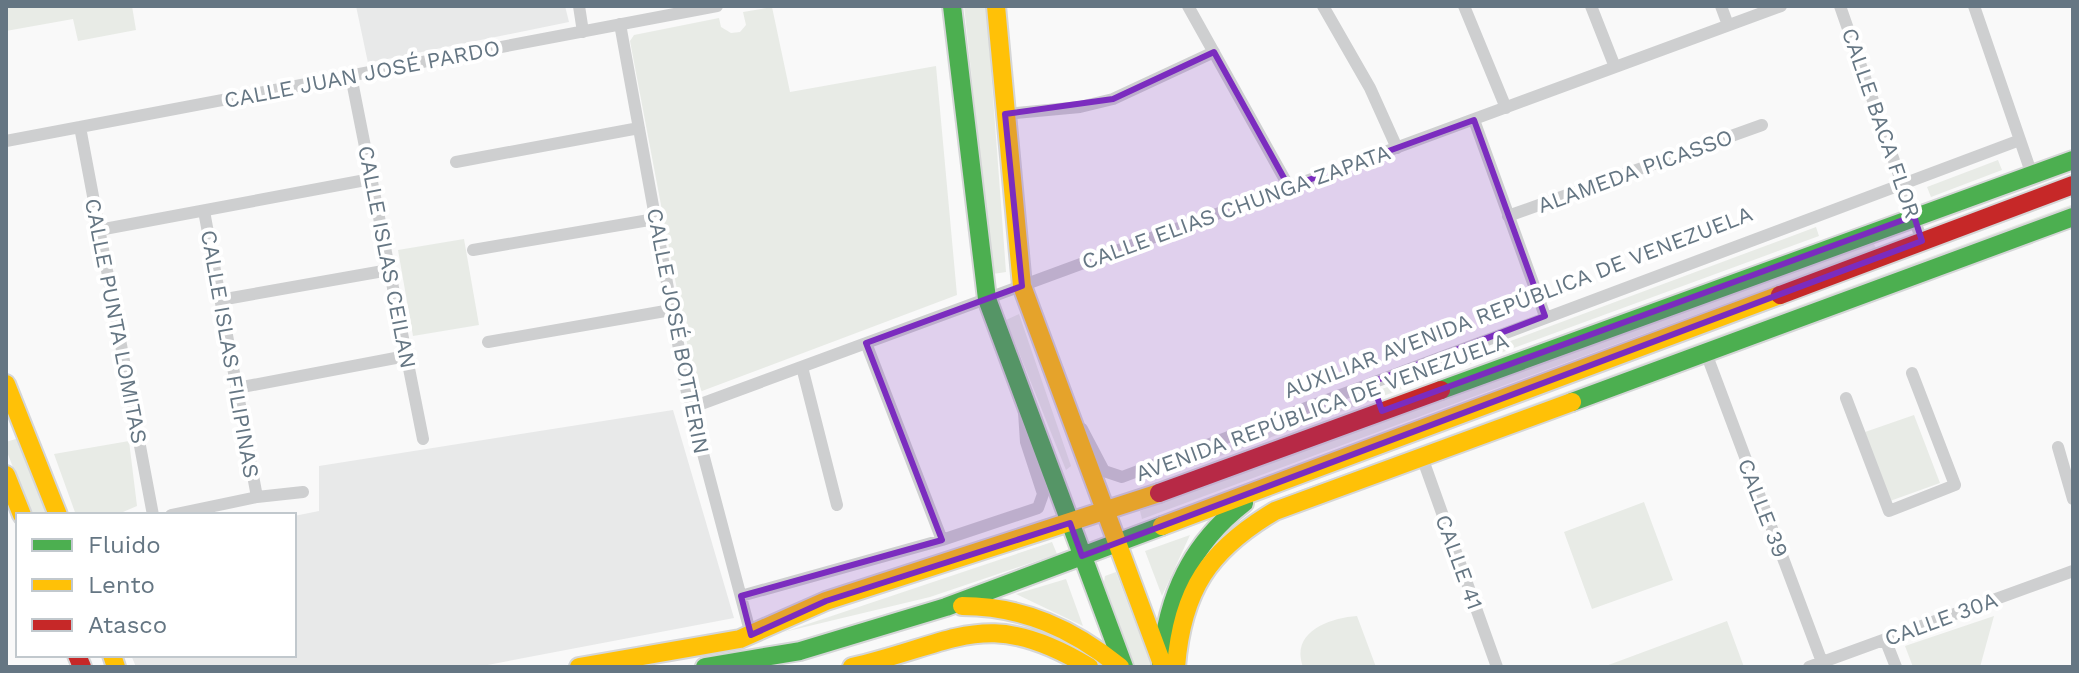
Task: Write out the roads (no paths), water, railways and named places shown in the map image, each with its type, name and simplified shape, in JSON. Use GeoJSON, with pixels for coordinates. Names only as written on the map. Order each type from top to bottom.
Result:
{"type":"FeatureCollection","features":[{"type":"Feature","properties":{"kind":"main road"},"geometry":{"type":"LineString","coordinates":[[952,6],[987,299],[1122,667]]}},
{"type":"Feature","properties":{"kind":"main road"},"geometry":{"type":"LineString","coordinates":[[996,6],[1022,286],[1116,544],[1167,666]]}},
{"type":"Feature","properties":{"kind":"main road","name":"AVENIDA REPÚBLICA DE VENEZUELA"},"geometry":{"type":"LineString","coordinates":[[579,667],[718,645],[751,635],[826,601],[1104,512],[2073,160]]}},
{"type":"Feature","properties":{"kind":"main road"},"geometry":{"type":"LineString","coordinates":[[705,667],[800,651],[946,607],[2073,185]]}},
{"type":"Feature","properties":{"kind":"main road"},"geometry":{"type":"LineString","coordinates":[[1167,666],[1191,591],[1218,551],[1241,529],[1275,511],[2073,217]]}},
{"type":"Feature","properties":{"kind":"main road"},"geometry":{"type":"LineString","coordinates":[[6,384],[14,431],[57,513]]}},
{"type":"Feature","properties":{"kind":"main road"},"geometry":{"type":"LineString","coordinates":[[6,475],[21,513]]}},
{"type":"Feature","properties":{"kind":"main road"},"geometry":{"type":"LineString","coordinates":[[1167,666],[1167,613],[1186,565],[1201,543],[1234,510],[1276,484]]}},
{"type":"Feature","properties":{"kind":"main road"},"geometry":{"type":"LineString","coordinates":[[946,607],[972,605],[1025,613],[1079,636],[1122,667]]}},
{"type":"Feature","properties":{"kind":"main road"},"geometry":{"type":"LineString","coordinates":[[852,667],[951,636],[987,631],[1023,634],[1047,641],[1089,667]]}},
{"type":"Feature","properties":{"kind":"street"},"geometry":{"type":"LineString","coordinates":[[579,6],[583,32]]}},
{"type":"Feature","properties":{"kind":"street","name":"CALLE JUAN JOSÉ PARDO"},"geometry":{"type":"LineString","coordinates":[[6,141],[717,6]]}},
{"type":"Feature","properties":{"kind":"street"},"geometry":{"type":"LineString","coordinates":[[1188,6],[1289,187]]}},
{"type":"Feature","properties":{"kind":"street"},"geometry":{"type":"LineString","coordinates":[[1323,6],[1370,88],[1397,148]]}},
{"type":"Feature","properties":{"kind":"street"},"geometry":{"type":"LineString","coordinates":[[1464,6],[1506,108]]}},
{"type":"Feature","properties":{"kind":"street"},"geometry":{"type":"LineString","coordinates":[[1591,6],[1615,67]]}},
{"type":"Feature","properties":{"kind":"street"},"geometry":{"type":"LineString","coordinates":[[1721,6],[1728,25]]}},
{"type":"Feature","properties":{"kind":"street","name":"CALLE ELIAS CHUNGA ZAPATA"},"geometry":{"type":"LineString","coordinates":[[690,408],[1781,6]]}},
{"type":"Feature","properties":{"kind":"street","name":"CALLE BACA FLOR"},"geometry":{"type":"LineString","coordinates":[[1840,6],[1922,241]]}},
{"type":"Feature","properties":{"kind":"street"},"geometry":{"type":"LineString","coordinates":[[1974,6],[2032,175]]}},
{"type":"Feature","properties":{"kind":"street","name":"CALLE JOSÉ BOTTERIN"},"geometry":{"type":"LineString","coordinates":[[620,24],[690,408],[751,635]]}},
{"type":"Feature","properties":{"kind":"street"},"geometry":{"type":"LineString","coordinates":[[1005,114],[1080,107],[1113,99],[1214,52]]}},
{"type":"Feature","properties":{"kind":"street","name":"CALLE ISLAS CEILAN"},"geometry":{"type":"LineString","coordinates":[[351,76],[423,439]]}},
{"type":"Feature","properties":{"kind":"street"},"geometry":{"type":"LineString","coordinates":[[1474,120],[1545,316]]}},
{"type":"Feature","properties":{"kind":"street","name":"ALAMEDA PICASSO"},"geometry":{"type":"LineString","coordinates":[[1508,216],[1762,125]]}},
{"type":"Feature","properties":{"kind":"street","name":"CALLE PUNTA LOMITAS"},"geometry":{"type":"LineString","coordinates":[[80,127],[153,513]]}},
{"type":"Feature","properties":{"kind":"street"},"geometry":{"type":"LineString","coordinates":[[456,162],[639,128]]}},
{"type":"Feature","properties":{"kind":"street","name":"AUXILIAR AVENIDA REPÚBLICA DE VENEZUELA"},"geometry":{"type":"LineString","coordinates":[[1065,408],[1082,428],[1104,471],[1122,477],[2020,140]]}},
{"type":"Feature","properties":{"kind":"street"},"geometry":{"type":"LineString","coordinates":[[99,230],[371,179]]}},
{"type":"Feature","properties":{"kind":"street","name":"CALLE ISLAS FILIPINAS"},"geometry":{"type":"LineString","coordinates":[[204,211],[257,497]]}},
{"type":"Feature","properties":{"kind":"street"},"geometry":{"type":"LineString","coordinates":[[473,250],[655,219]]}},
{"type":"Feature","properties":{"kind":"street"},"geometry":{"type":"LineString","coordinates":[[220,300],[389,270]]}},
{"type":"Feature","properties":{"kind":"street"},"geometry":{"type":"LineString","coordinates":[[488,342],[671,310]]}},
{"type":"Feature","properties":{"kind":"street"},"geometry":{"type":"LineString","coordinates":[[866,343],[942,540]]}},
{"type":"Feature","properties":{"kind":"street","name":"CALLE 39"},"geometry":{"type":"LineString","coordinates":[[1706,353],[1816,665]]}},
{"type":"Feature","properties":{"kind":"street"},"geometry":{"type":"LineString","coordinates":[[237,388],[406,356]]}},
{"type":"Feature","properties":{"kind":"street"},"geometry":{"type":"LineString","coordinates":[[802,367],[837,505]]}},
{"type":"Feature","properties":{"kind":"street"},"geometry":{"type":"LineString","coordinates":[[1846,398],[1889,511],[1955,485],[1912,373]]}},
{"type":"Feature","properties":{"kind":"street"},"geometry":{"type":"LineString","coordinates":[[741,596],[942,540],[1025,513],[1042,502],[1042,487],[1026,442],[1024,401]]}},
{"type":"Feature","properties":{"kind":"street"},"geometry":{"type":"LineString","coordinates":[[2058,447],[2073,499]]}},
{"type":"Feature","properties":{"kind":"street","name":"CALLE 41"},"geometry":{"type":"LineString","coordinates":[[1422,457],[1497,667]]}},
{"type":"Feature","properties":{"kind":"street"},"geometry":{"type":"LineString","coordinates":[[181,513],[257,497],[303,492]]}},
{"type":"Feature","properties":{"kind":"street","name":"CALLE 30A"},"geometry":{"type":"LineString","coordinates":[[1816,665],[2073,571]]}},
{"type":"Feature","properties":{"kind":"street"},"geometry":{"type":"LineString","coordinates":[[1885,639],[1896,667]]}}]}
